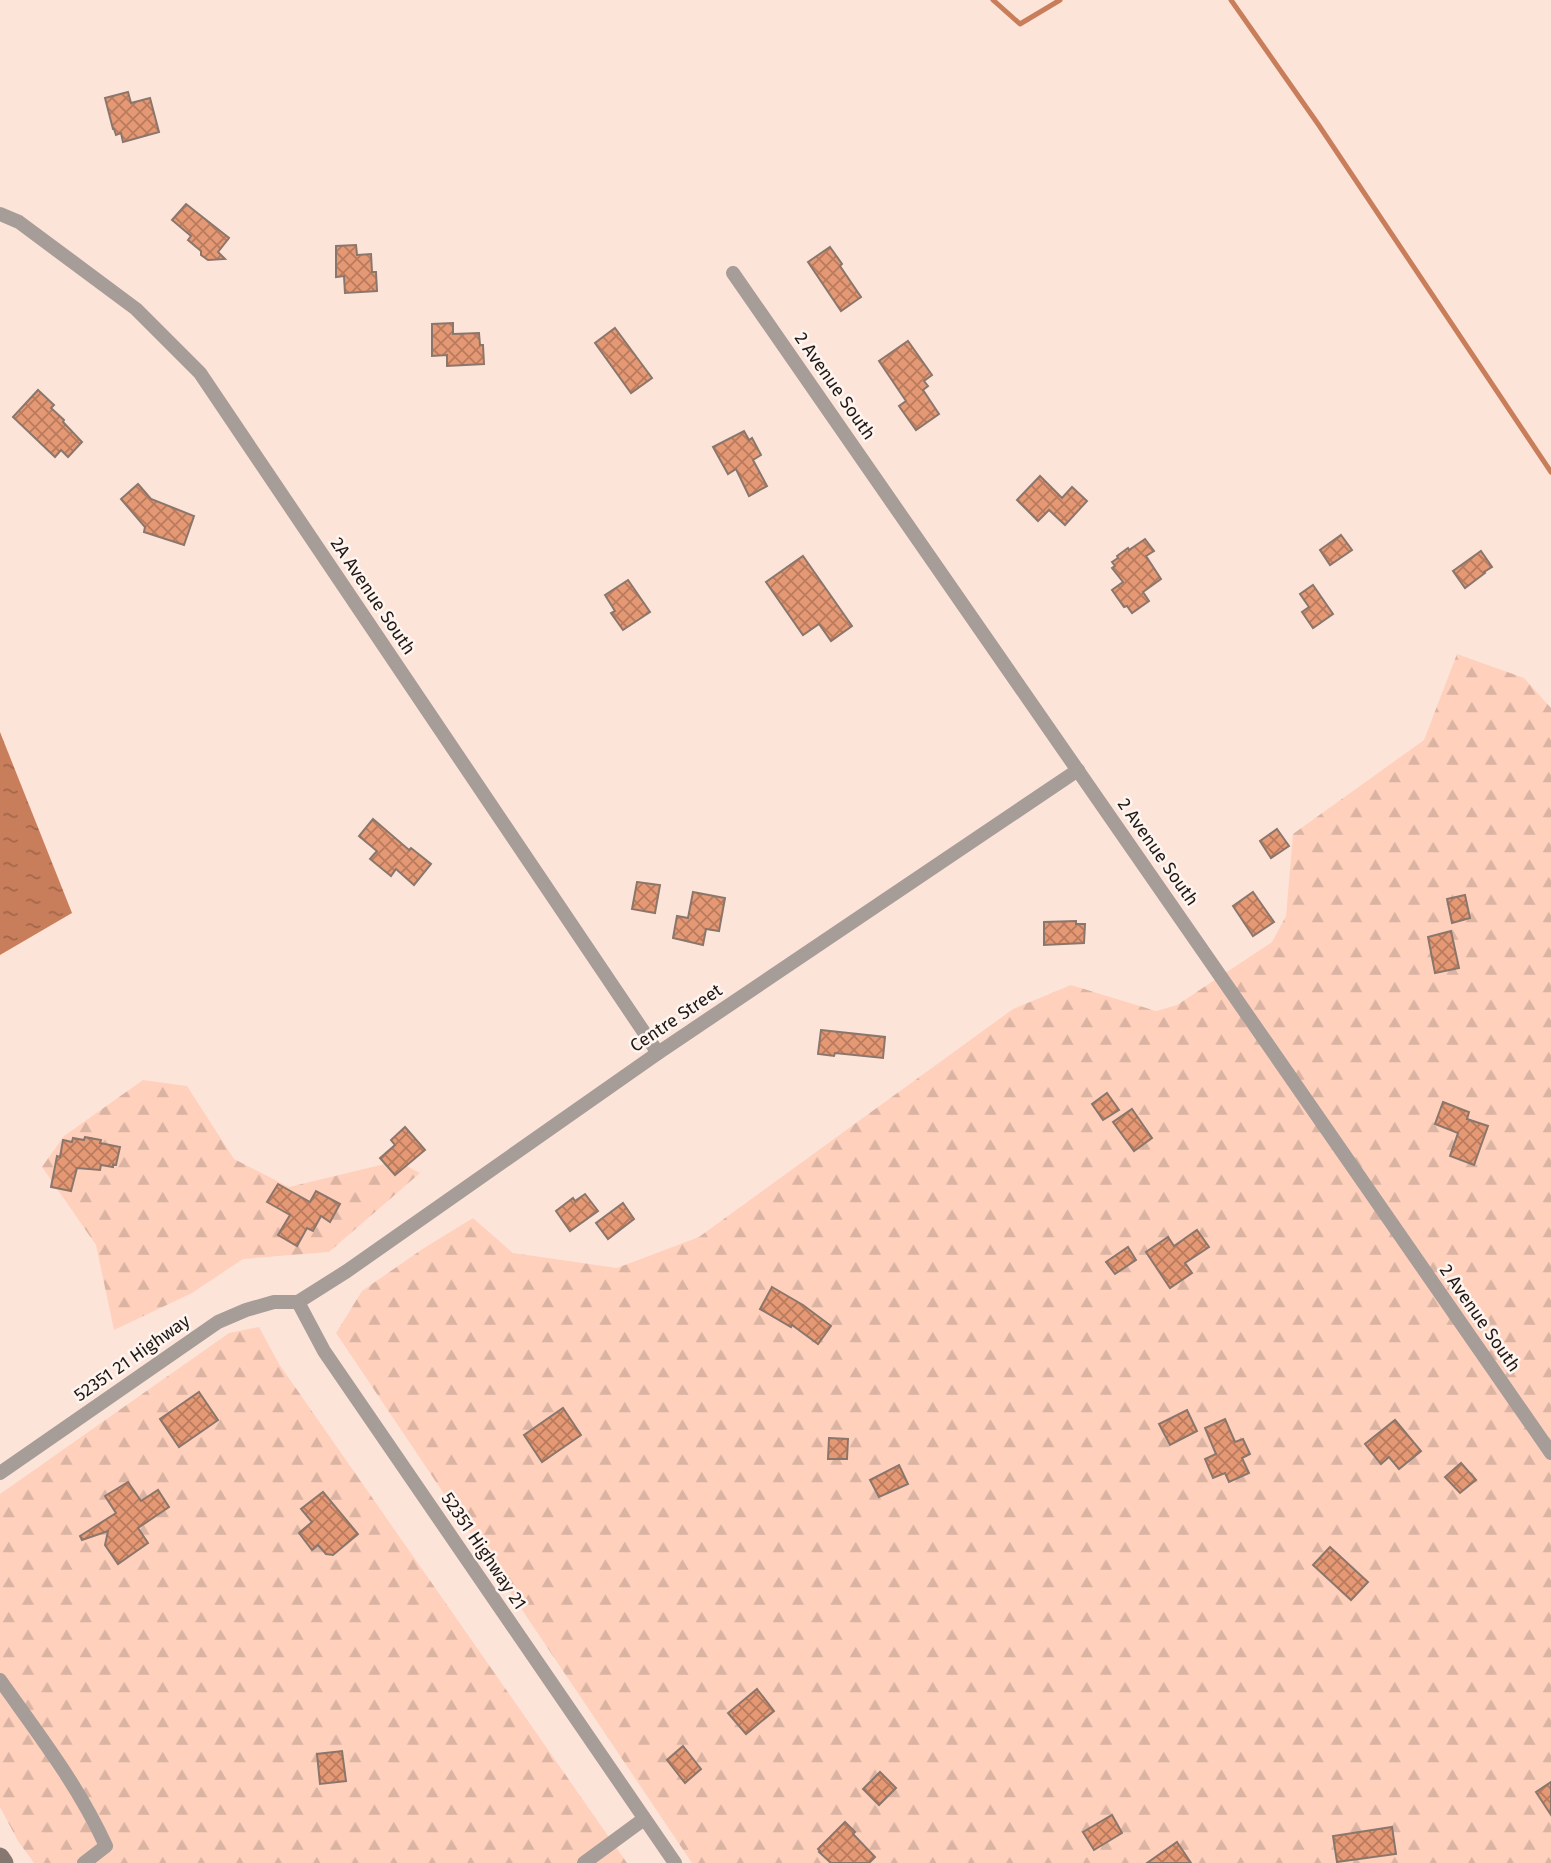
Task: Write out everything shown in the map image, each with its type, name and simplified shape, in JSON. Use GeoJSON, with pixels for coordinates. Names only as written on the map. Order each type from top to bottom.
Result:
{"type":"FeatureCollection","features":[{"type":"Feature","properties":{"kind":"main road"},"geometry":{"type":"LineString","coordinates":[[0,1857],[4,1863]]}},
{"type":"Feature","properties":{"kind":"street","name":"2A Avenue South"},"geometry":{"type":"LineString","coordinates":[[0,214],[19,222],[136,309],[200,373],[658,1053]]}},
{"type":"Feature","properties":{"kind":"street","name":"2 Avenue South"},"geometry":{"type":"LineString","coordinates":[[733,273],[1551,1453]]}},
{"type":"Feature","properties":{"kind":"street","name":"Centre Street"},"geometry":{"type":"LineString","coordinates":[[298,1301],[347,1271],[658,1053],[1078,770]]}},
{"type":"Feature","properties":{"kind":"street","name":"52351 21 Highway"},"geometry":{"type":"LineString","coordinates":[[0,1473],[218,1322],[274,1302],[298,1301]]}},
{"type":"Feature","properties":{"kind":"street","name":"52351 Highway 21"},"geometry":{"type":"LineString","coordinates":[[298,1301],[332,1363],[675,1863]]}},
{"type":"Feature","properties":{"kind":"street"},"geometry":{"type":"LineString","coordinates":[[0,1679],[76,1788],[106,1846],[84,1863]]}},
{"type":"Feature","properties":{"kind":"street"},"geometry":{"type":"LineString","coordinates":[[584,1863],[644,1819]]}},
{"type":"Feature","properties":{"kind":"green space"},"geometry":{"type":"Polygon","coordinates":[[[1457,654],[1524,678],[1551,708],[1551,1863],[692,1863],[336,1333],[362,1291],[473,1218],[513,1253],[617,1268],[699,1237],[1013,1009],[1071,985],[1156,1011],[1177,1005],[1272,942],[1286,916],[1293,834],[1424,740],[1457,654]]]}},
{"type":"Feature","properties":{"kind":"green space"},"geometry":{"type":"Polygon","coordinates":[[[143,1080],[187,1086],[234,1159],[289,1187],[397,1161],[420,1173],[329,1252],[243,1259],[192,1293],[114,1330],[96,1245],[42,1167],[64,1136],[143,1080]]]}},
{"type":"Feature","properties":{"kind":"green space"},"geometry":{"type":"Polygon","coordinates":[[[259,1327],[279,1364],[627,1863],[34,1863],[18,1841],[0,1807],[0,1494],[229,1333],[259,1327]]]}},
{"type":"Feature","properties":{"kind":"water"},"geometry":{"type":"Polygon","coordinates":[[[0,732],[72,913],[0,955],[0,732]]]}},
{"type":"Feature","properties":{"kind":"building"},"geometry":{"type":"Polygon","coordinates":[[[128,92],[131,103],[150,98],[159,132],[123,142],[121,133],[116,135],[105,98],[128,92]]]}},
{"type":"Feature","properties":{"kind":"building"},"geometry":{"type":"Polygon","coordinates":[[[186,204],[229,238],[218,252],[225,259],[208,260],[201,255],[201,251],[188,240],[191,236],[172,220],[186,204]]]}},
{"type":"Feature","properties":{"kind":"building"},"geometry":{"type":"Polygon","coordinates":[[[356,245],[357,255],[371,254],[377,291],[345,293],[344,276],[336,277],[336,246],[356,245]]]}},
{"type":"Feature","properties":{"kind":"building"},"geometry":{"type":"Polygon","coordinates":[[[830,247],[861,297],[841,311],[808,262],[830,247]]]}},
{"type":"Feature","properties":{"kind":"building"},"geometry":{"type":"Polygon","coordinates":[[[453,323],[453,334],[479,333],[484,364],[447,366],[447,355],[432,356],[432,324],[453,323]]]}},
{"type":"Feature","properties":{"kind":"building"},"geometry":{"type":"Polygon","coordinates":[[[615,328],[652,378],[631,393],[595,343],[615,328]]]}},
{"type":"Feature","properties":{"kind":"building"},"geometry":{"type":"Polygon","coordinates":[[[908,341],[932,375],[924,381],[928,386],[923,390],[939,414],[916,430],[899,406],[906,401],[879,361],[908,341]]]}},
{"type":"Feature","properties":{"kind":"building"},"geometry":{"type":"Polygon","coordinates":[[[38,390],[54,405],[51,408],[82,442],[68,457],[61,450],[55,457],[13,417],[38,390]]]}},
{"type":"Feature","properties":{"kind":"building"},"geometry":{"type":"Polygon","coordinates":[[[744,431],[749,440],[752,438],[761,455],[753,460],[767,486],[749,496],[736,469],[728,474],[713,447],[744,431]]]}},
{"type":"Feature","properties":{"kind":"building"},"geometry":{"type":"Polygon","coordinates":[[[1040,476],[1062,498],[1072,487],[1087,501],[1065,525],[1049,510],[1038,521],[1017,500],[1040,476]]]}},
{"type":"Feature","properties":{"kind":"building"},"geometry":{"type":"Polygon","coordinates":[[[138,484],[151,499],[194,516],[184,545],[144,532],[145,527],[121,499],[138,484]]]}},
{"type":"Feature","properties":{"kind":"building"},"geometry":{"type":"Polygon","coordinates":[[[1341,535],[1352,550],[1330,565],[1320,550],[1341,535]]]}},
{"type":"Feature","properties":{"kind":"building"},"geometry":{"type":"Polygon","coordinates":[[[1145,539],[1154,551],[1146,556],[1161,579],[1143,592],[1149,601],[1132,613],[1112,590],[1123,582],[1112,568],[1115,566],[1112,562],[1128,548],[1129,550],[1145,539]]]}},
{"type":"Feature","properties":{"kind":"building"},"geometry":{"type":"Polygon","coordinates":[[[1481,551],[1492,567],[1465,588],[1453,571],[1481,551]]]}},
{"type":"Feature","properties":{"kind":"building"},"geometry":{"type":"Polygon","coordinates":[[[803,556],[852,626],[831,641],[819,624],[803,635],[766,582],[803,556]]]}},
{"type":"Feature","properties":{"kind":"building"},"geometry":{"type":"Polygon","coordinates":[[[628,580],[650,612],[623,630],[611,613],[615,611],[605,595],[628,580]]]}},
{"type":"Feature","properties":{"kind":"building"},"geometry":{"type":"Polygon","coordinates":[[[1313,585],[1333,614],[1313,628],[1302,612],[1309,607],[1300,594],[1313,585]]]}},
{"type":"Feature","properties":{"kind":"building"},"geometry":{"type":"Polygon","coordinates":[[[373,819],[409,850],[411,848],[431,864],[414,885],[396,869],[391,876],[370,859],[377,851],[359,836],[373,819]]]}},
{"type":"Feature","properties":{"kind":"building"},"geometry":{"type":"Polygon","coordinates":[[[1277,829],[1289,846],[1271,858],[1260,841],[1277,829]]]}},
{"type":"Feature","properties":{"kind":"building"},"geometry":{"type":"Polygon","coordinates":[[[637,882],[660,885],[655,913],[632,909],[637,882]]]}},
{"type":"Feature","properties":{"kind":"building"},"geometry":{"type":"Polygon","coordinates":[[[693,892],[725,898],[719,931],[706,929],[703,945],[673,938],[677,916],[688,918],[693,892]]]}},
{"type":"Feature","properties":{"kind":"building"},"geometry":{"type":"Polygon","coordinates":[[[1253,892],[1274,922],[1253,936],[1233,906],[1253,892]]]}},
{"type":"Feature","properties":{"kind":"building"},"geometry":{"type":"Polygon","coordinates":[[[1465,895],[1470,918],[1452,923],[1447,899],[1465,895]]]}},
{"type":"Feature","properties":{"kind":"building"},"geometry":{"type":"Polygon","coordinates":[[[1076,921],[1076,924],[1085,924],[1084,943],[1044,945],[1044,922],[1076,921]]]}},
{"type":"Feature","properties":{"kind":"building"},"geometry":{"type":"Polygon","coordinates":[[[1451,931],[1459,968],[1435,973],[1428,937],[1451,931]]]}},
{"type":"Feature","properties":{"kind":"building"},"geometry":{"type":"Polygon","coordinates":[[[821,1030],[885,1037],[883,1058],[818,1054],[821,1030]]]}},
{"type":"Feature","properties":{"kind":"building"},"geometry":{"type":"Polygon","coordinates":[[[1107,1093],[1119,1110],[1103,1120],[1092,1104],[1107,1093]]]}},
{"type":"Feature","properties":{"kind":"building"},"geometry":{"type":"Polygon","coordinates":[[[1443,1102],[1469,1112],[1467,1119],[1488,1126],[1474,1165],[1450,1156],[1458,1133],[1435,1124],[1443,1102]]]}},
{"type":"Feature","properties":{"kind":"building"},"geometry":{"type":"Polygon","coordinates":[[[1132,1109],[1152,1138],[1134,1151],[1113,1122],[1132,1109]]]}},
{"type":"Feature","properties":{"kind":"building"},"geometry":{"type":"Polygon","coordinates":[[[405,1127],[425,1150],[395,1175],[380,1158],[395,1145],[391,1140],[405,1127]]]}},
{"type":"Feature","properties":{"kind":"building"},"geometry":{"type":"Polygon","coordinates":[[[85,1137],[120,1147],[116,1165],[101,1165],[100,1170],[77,1168],[71,1191],[51,1187],[63,1140],[72,1142],[73,1138],[84,1140],[85,1137]]]}},
{"type":"Feature","properties":{"kind":"building"},"geometry":{"type":"Polygon","coordinates":[[[278,1184],[310,1202],[316,1191],[340,1204],[330,1222],[321,1216],[313,1231],[307,1228],[297,1246],[278,1235],[290,1215],[267,1202],[278,1184]]]}},
{"type":"Feature","properties":{"kind":"building"},"geometry":{"type":"Polygon","coordinates":[[[585,1194],[598,1211],[570,1231],[556,1211],[573,1198],[575,1201],[585,1194]]]}},
{"type":"Feature","properties":{"kind":"building"},"geometry":{"type":"Polygon","coordinates":[[[623,1203],[634,1219],[608,1239],[596,1223],[623,1203]]]}},
{"type":"Feature","properties":{"kind":"building"},"geometry":{"type":"Polygon","coordinates":[[[1197,1230],[1209,1247],[1185,1263],[1192,1273],[1170,1288],[1146,1252],[1168,1237],[1174,1246],[1197,1230]]]}},
{"type":"Feature","properties":{"kind":"building"},"geometry":{"type":"Polygon","coordinates":[[[1128,1247],[1136,1260],[1115,1274],[1106,1262],[1128,1247]]]}},
{"type":"Feature","properties":{"kind":"building"},"geometry":{"type":"Polygon","coordinates":[[[772,1287],[831,1326],[818,1344],[792,1325],[791,1327],[760,1309],[772,1287]]]}},
{"type":"Feature","properties":{"kind":"building"},"geometry":{"type":"Polygon","coordinates":[[[199,1392],[218,1420],[179,1447],[160,1419],[199,1392]]]}},
{"type":"Feature","properties":{"kind":"building"},"geometry":{"type":"Polygon","coordinates":[[[563,1408],[581,1435],[542,1462],[524,1435],[563,1408]]]}},
{"type":"Feature","properties":{"kind":"building"},"geometry":{"type":"Polygon","coordinates":[[[1187,1410],[1197,1431],[1170,1445],[1159,1424],[1187,1410]]]}},
{"type":"Feature","properties":{"kind":"building"},"geometry":{"type":"Polygon","coordinates":[[[1225,1419],[1235,1442],[1243,1439],[1250,1454],[1242,1458],[1249,1473],[1229,1482],[1225,1473],[1213,1478],[1205,1459],[1216,1454],[1205,1428],[1225,1419]]]}},
{"type":"Feature","properties":{"kind":"building"},"geometry":{"type":"Polygon","coordinates":[[[1395,1420],[1421,1451],[1399,1469],[1389,1457],[1381,1464],[1365,1444],[1395,1420]]]}},
{"type":"Feature","properties":{"kind":"building"},"geometry":{"type":"Polygon","coordinates":[[[829,1438],[848,1439],[847,1459],[828,1459],[829,1438]]]}},
{"type":"Feature","properties":{"kind":"building"},"geometry":{"type":"Polygon","coordinates":[[[1461,1463],[1476,1480],[1460,1493],[1445,1477],[1461,1463]]]}},
{"type":"Feature","properties":{"kind":"building"},"geometry":{"type":"Polygon","coordinates":[[[899,1465],[908,1484],[879,1497],[870,1480],[899,1465]]]}},
{"type":"Feature","properties":{"kind":"building"},"geometry":{"type":"Polygon","coordinates":[[[128,1482],[141,1501],[158,1490],[169,1507],[138,1528],[148,1543],[118,1564],[105,1545],[108,1531],[82,1540],[80,1536],[116,1513],[105,1496],[128,1482]]]}},
{"type":"Feature","properties":{"kind":"building"},"geometry":{"type":"Polygon","coordinates":[[[323,1492],[358,1534],[333,1555],[326,1554],[318,1545],[312,1550],[299,1533],[312,1522],[301,1509],[323,1492]]]}},
{"type":"Feature","properties":{"kind":"building"},"geometry":{"type":"Polygon","coordinates":[[[1330,1547],[1368,1582],[1351,1600],[1313,1565],[1330,1547]]]}},
{"type":"Feature","properties":{"kind":"building"},"geometry":{"type":"Polygon","coordinates":[[[757,1689],[774,1711],[746,1734],[728,1713],[757,1689]]]}},
{"type":"Feature","properties":{"kind":"building"},"geometry":{"type":"Polygon","coordinates":[[[683,1746],[701,1769],[685,1783],[667,1760],[683,1746]]]}},
{"type":"Feature","properties":{"kind":"building"},"geometry":{"type":"Polygon","coordinates":[[[342,1751],[346,1781],[320,1784],[317,1754],[342,1751]]]}},
{"type":"Feature","properties":{"kind":"building"},"geometry":{"type":"Polygon","coordinates":[[[880,1772],[896,1788],[879,1805],[863,1789],[880,1772]]]}},
{"type":"Feature","properties":{"kind":"building"},"geometry":{"type":"Polygon","coordinates":[[[1551,1782],[1551,1815],[1536,1792],[1551,1782]]]}},
{"type":"Feature","properties":{"kind":"building"},"geometry":{"type":"Polygon","coordinates":[[[1112,1815],[1122,1833],[1094,1850],[1083,1832],[1112,1815]]]}},
{"type":"Feature","properties":{"kind":"building"},"geometry":{"type":"Polygon","coordinates":[[[845,1822],[875,1857],[869,1863],[831,1863],[819,1852],[818,1849],[845,1822]]]}},
{"type":"Feature","properties":{"kind":"building"},"geometry":{"type":"Polygon","coordinates":[[[1392,1827],[1396,1854],[1337,1862],[1333,1836],[1392,1827]]]}},
{"type":"Feature","properties":{"kind":"building"},"geometry":{"type":"Polygon","coordinates":[[[1177,1842],[1191,1863],[1147,1863],[1177,1842]]]}},
{"type":"Feature","properties":{"kind":"waterway"},"geometry":{"type":"LineString","coordinates":[[993,0],[1020,24],[1060,0]]}},
{"type":"Feature","properties":{"kind":"waterway"},"geometry":{"type":"LineString","coordinates":[[1231,0],[1318,124],[1551,472]]}}]}
